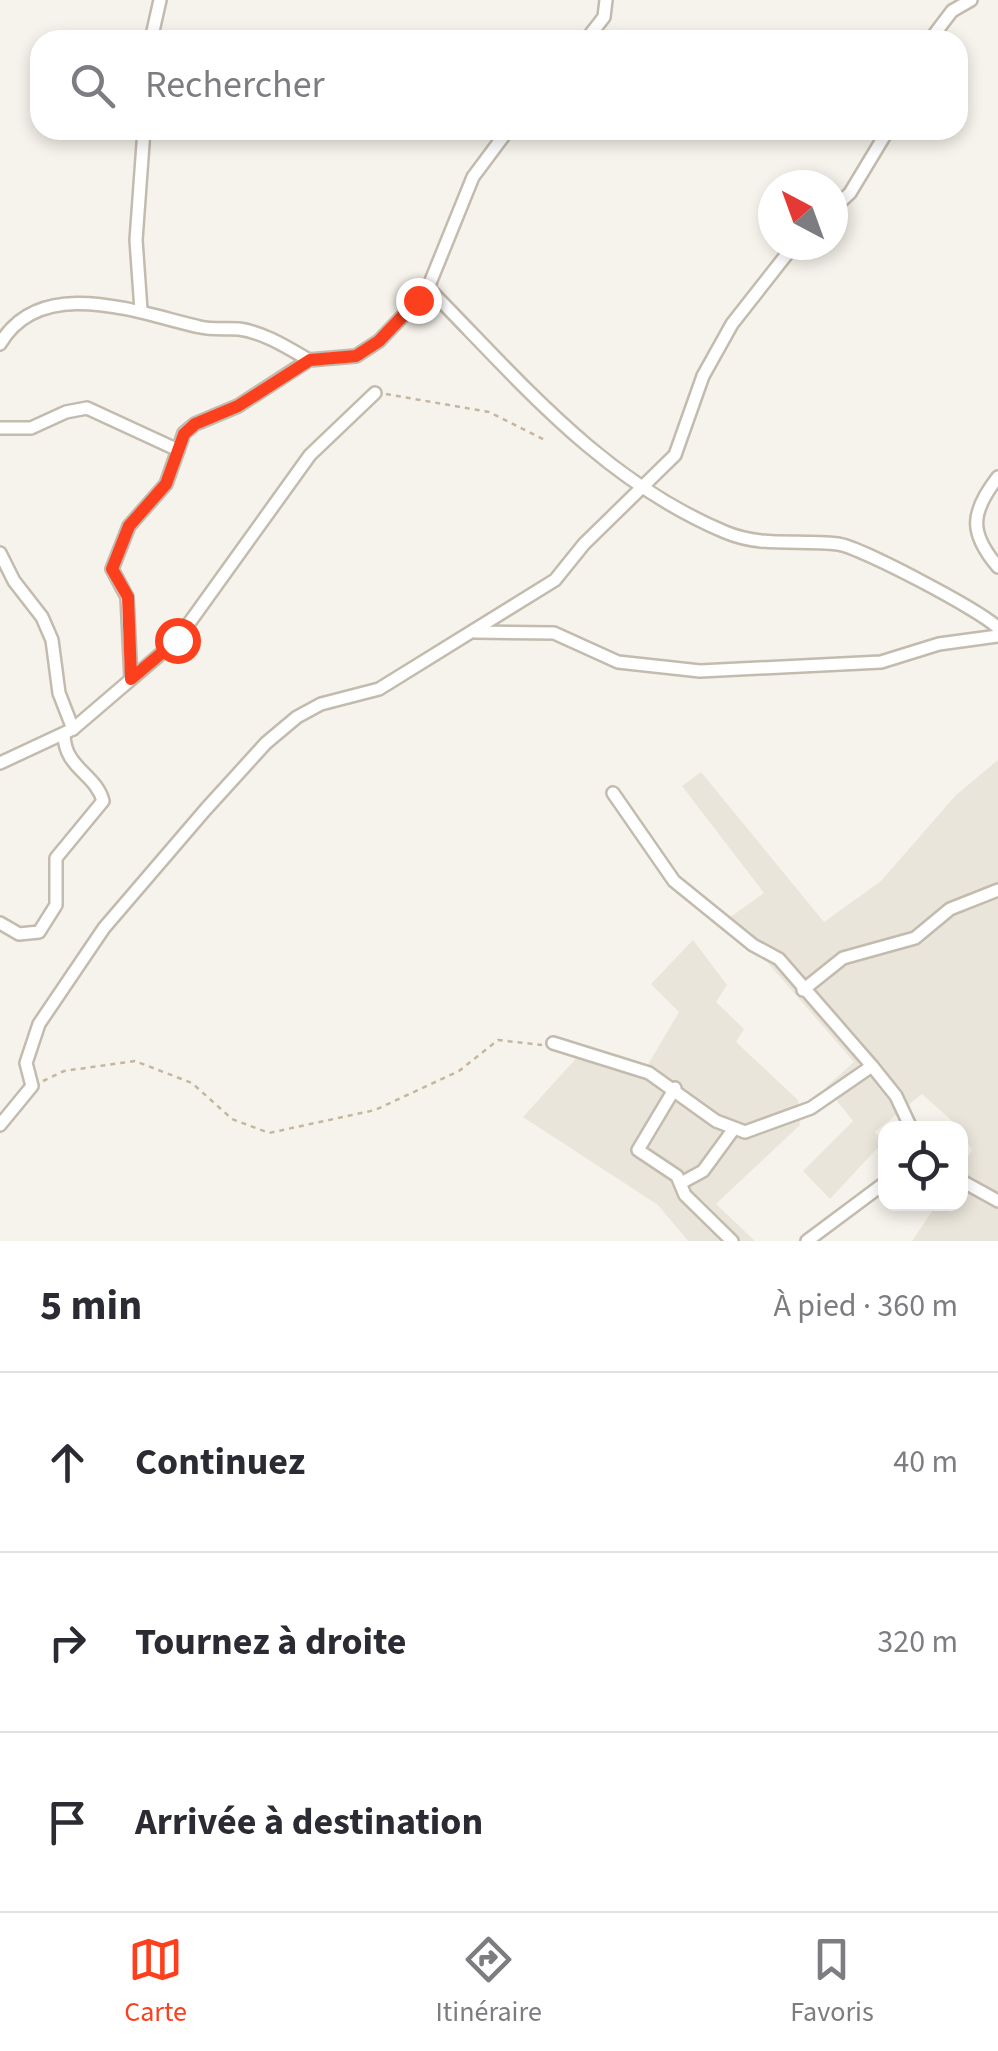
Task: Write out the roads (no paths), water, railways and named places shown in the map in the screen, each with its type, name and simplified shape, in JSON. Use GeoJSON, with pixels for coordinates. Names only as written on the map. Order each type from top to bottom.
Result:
{"type":"FeatureCollection","features":[{"type":"Feature","properties":{"kind":"street"},"geometry":{"type":"LineString","coordinates":[[153,30],[160,0]]}},
{"type":"Feature","properties":{"kind":"street"},"geometry":{"type":"LineString","coordinates":[[594,30],[604,16],[606,0]]}},
{"type":"Feature","properties":{"kind":"street"},"geometry":{"type":"LineString","coordinates":[[938,30],[952,11],[971,0]]}},
{"type":"Feature","properties":{"kind":"street"},"geometry":{"type":"LineString","coordinates":[[140,310],[136,240],[143,140]]}},
{"type":"Feature","properties":{"kind":"street"},"geometry":{"type":"LineString","coordinates":[[131,679],[128,597],[112,569],[129,526],[166,484],[184,434],[195,424],[238,406],[310,360],[356,356],[379,341],[428,288],[473,177],[501,140]]}},
{"type":"Feature","properties":{"kind":"street"},"geometry":{"type":"LineString","coordinates":[[848,193],[882,140]]}},
{"type":"Feature","properties":{"kind":"street"},"geometry":{"type":"LineString","coordinates":[[0,1125],[32,1086],[26,1063],[28,1046],[104,928],[266,743],[322,704],[379,689],[430,653],[474,632],[554,580],[675,455],[703,376],[732,324],[782,260]]}},
{"type":"Feature","properties":{"kind":"street"},"geometry":{"type":"LineString","coordinates":[[428,288],[504,372],[574,438],[641,488],[729,534],[772,545],[839,544],[868,552],[921,585],[970,608],[998,628]]}},
{"type":"Feature","properties":{"kind":"street"},"geometry":{"type":"LineString","coordinates":[[0,344],[19,324],[53,305],[97,303],[204,328],[254,332],[310,360]]}},
{"type":"Feature","properties":{"kind":"street"},"geometry":{"type":"LineString","coordinates":[[0,763],[69,732],[177,640],[310,455],[375,393]]}},
{"type":"Feature","properties":{"kind":"street"},"geometry":{"type":"LineString","coordinates":[[0,428],[31,428],[66,412],[87,408],[178,450]]}},
{"type":"Feature","properties":{"kind":"street"},"geometry":{"type":"LineString","coordinates":[[998,477],[974,525],[976,540],[998,567]]}},
{"type":"Feature","properties":{"kind":"street"},"geometry":{"type":"LineString","coordinates":[[0,552],[14,581],[42,617],[52,640],[73,765],[97,788],[102,801],[56,858],[56,906],[40,932],[19,934],[0,923]]}},
{"type":"Feature","properties":{"kind":"street"},"geometry":{"type":"LineString","coordinates":[[474,632],[554,633],[618,662],[700,671],[882,662],[939,644],[998,636]]}},
{"type":"Feature","properties":{"kind":"street"},"geometry":{"type":"LineString","coordinates":[[613,793],[674,881],[753,945],[779,959],[896,1096],[908,1121]]}},
{"type":"Feature","properties":{"kind":"street"},"geometry":{"type":"LineString","coordinates":[[803,990],[843,958],[915,938],[950,909],[998,890]]}},
{"type":"Feature","properties":{"kind":"street"},"geometry":{"type":"LineString","coordinates":[[553,1043],[649,1073],[733,1130],[745,1132],[811,1108],[872,1066]]}},
{"type":"Feature","properties":{"kind":"street"},"geometry":{"type":"LineString","coordinates":[[676,1088],[638,1150],[681,1183],[685,1195],[732,1241]]}},
{"type":"Feature","properties":{"kind":"street"},"geometry":{"type":"LineString","coordinates":[[681,1183],[702,1171],[733,1130]]}},
{"type":"Feature","properties":{"kind":"street"},"geometry":{"type":"LineString","coordinates":[[968,1184],[998,1201]]}},
{"type":"Feature","properties":{"kind":"street"},"geometry":{"type":"LineString","coordinates":[[807,1241],[878,1188]]}}]}
